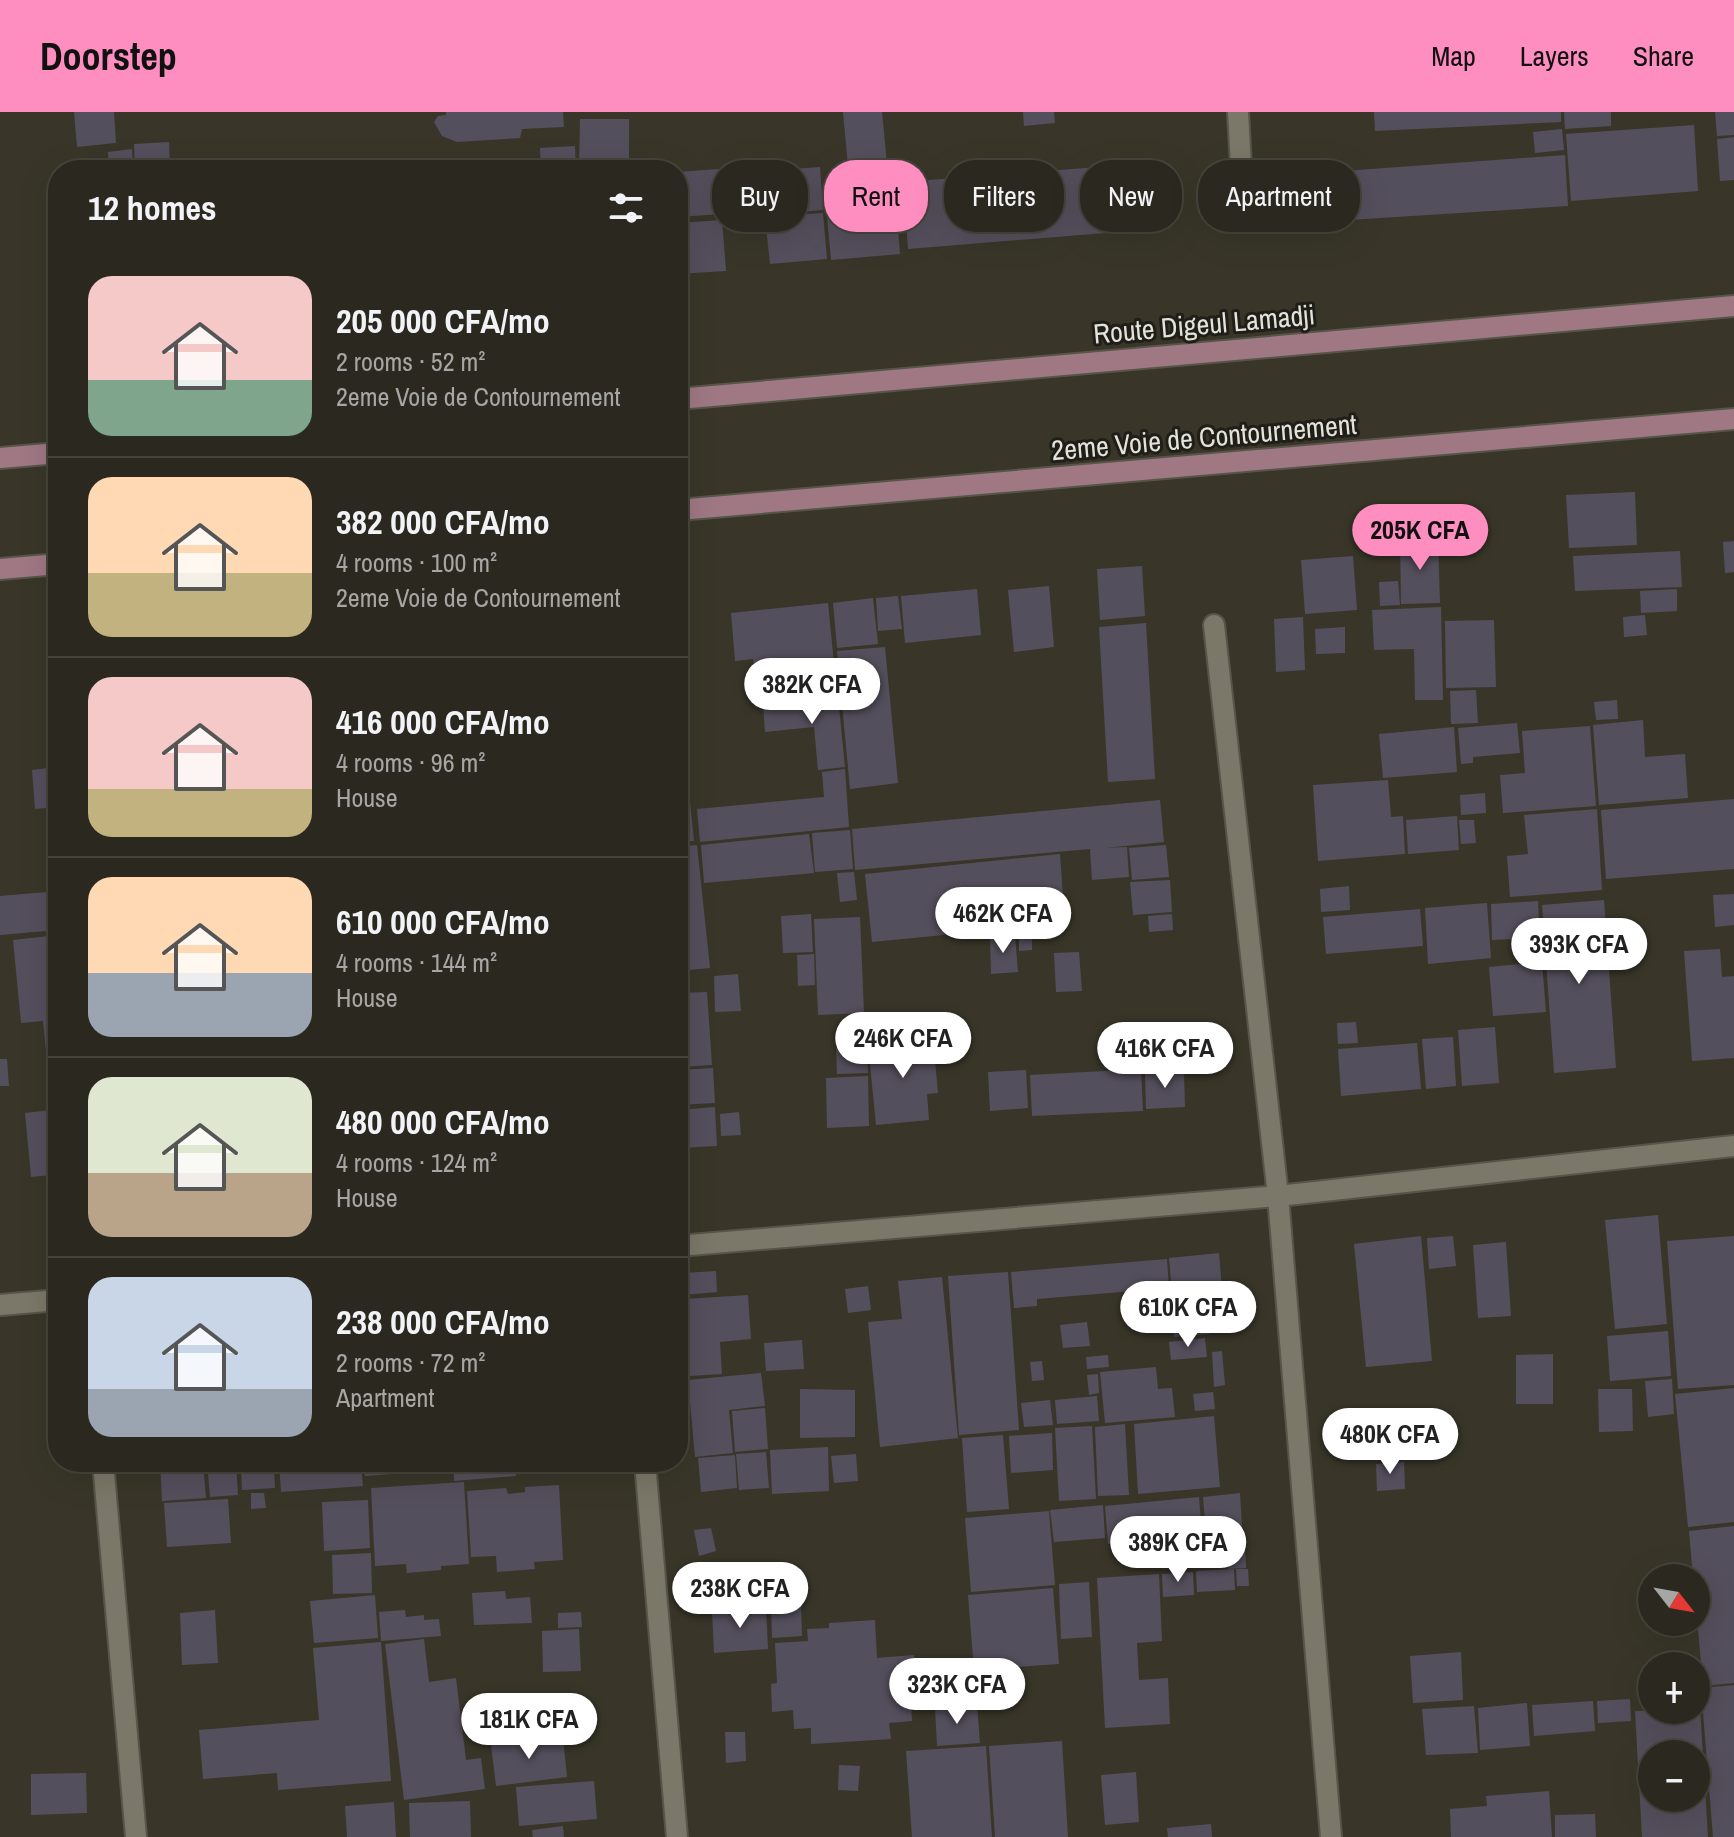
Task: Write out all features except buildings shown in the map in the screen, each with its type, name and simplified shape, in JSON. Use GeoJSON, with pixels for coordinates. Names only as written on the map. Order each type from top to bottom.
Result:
{"type":"FeatureCollection","features":[{"type":"Feature","properties":{"kind":"main road","name":"Route Digeul Lamadji"},"geometry":{"type":"LineString","coordinates":[[688,398],[1734,306]]}},
{"type":"Feature","properties":{"kind":"main road","name":"2eme Voie de Contournement"},"geometry":{"type":"LineString","coordinates":[[688,509],[1734,419]]}},
{"type":"Feature","properties":{"kind":"main road"},"geometry":{"type":"LineString","coordinates":[[0,458],[48,454]]}},
{"type":"Feature","properties":{"kind":"main road"},"geometry":{"type":"LineString","coordinates":[[0,569],[48,565]]}},
{"type":"Feature","properties":{"kind":"street"},"geometry":{"type":"LineString","coordinates":[[1238,112],[1241,160]]}},
{"type":"Feature","properties":{"kind":"street"},"geometry":{"type":"LineString","coordinates":[[1214,625],[1278,1196],[1331,1837]]}},
{"type":"Feature","properties":{"kind":"street"},"geometry":{"type":"LineString","coordinates":[[688,1245],[1278,1196],[1734,1146]]}},
{"type":"Feature","properties":{"kind":"street"},"geometry":{"type":"LineString","coordinates":[[0,1305],[48,1301]]}},
{"type":"Feature","properties":{"kind":"street"},"geometry":{"type":"LineString","coordinates":[[104,1472],[136,1837]]}},
{"type":"Feature","properties":{"kind":"street"},"geometry":{"type":"LineString","coordinates":[[646,1472],[677,1837]]}}]}
